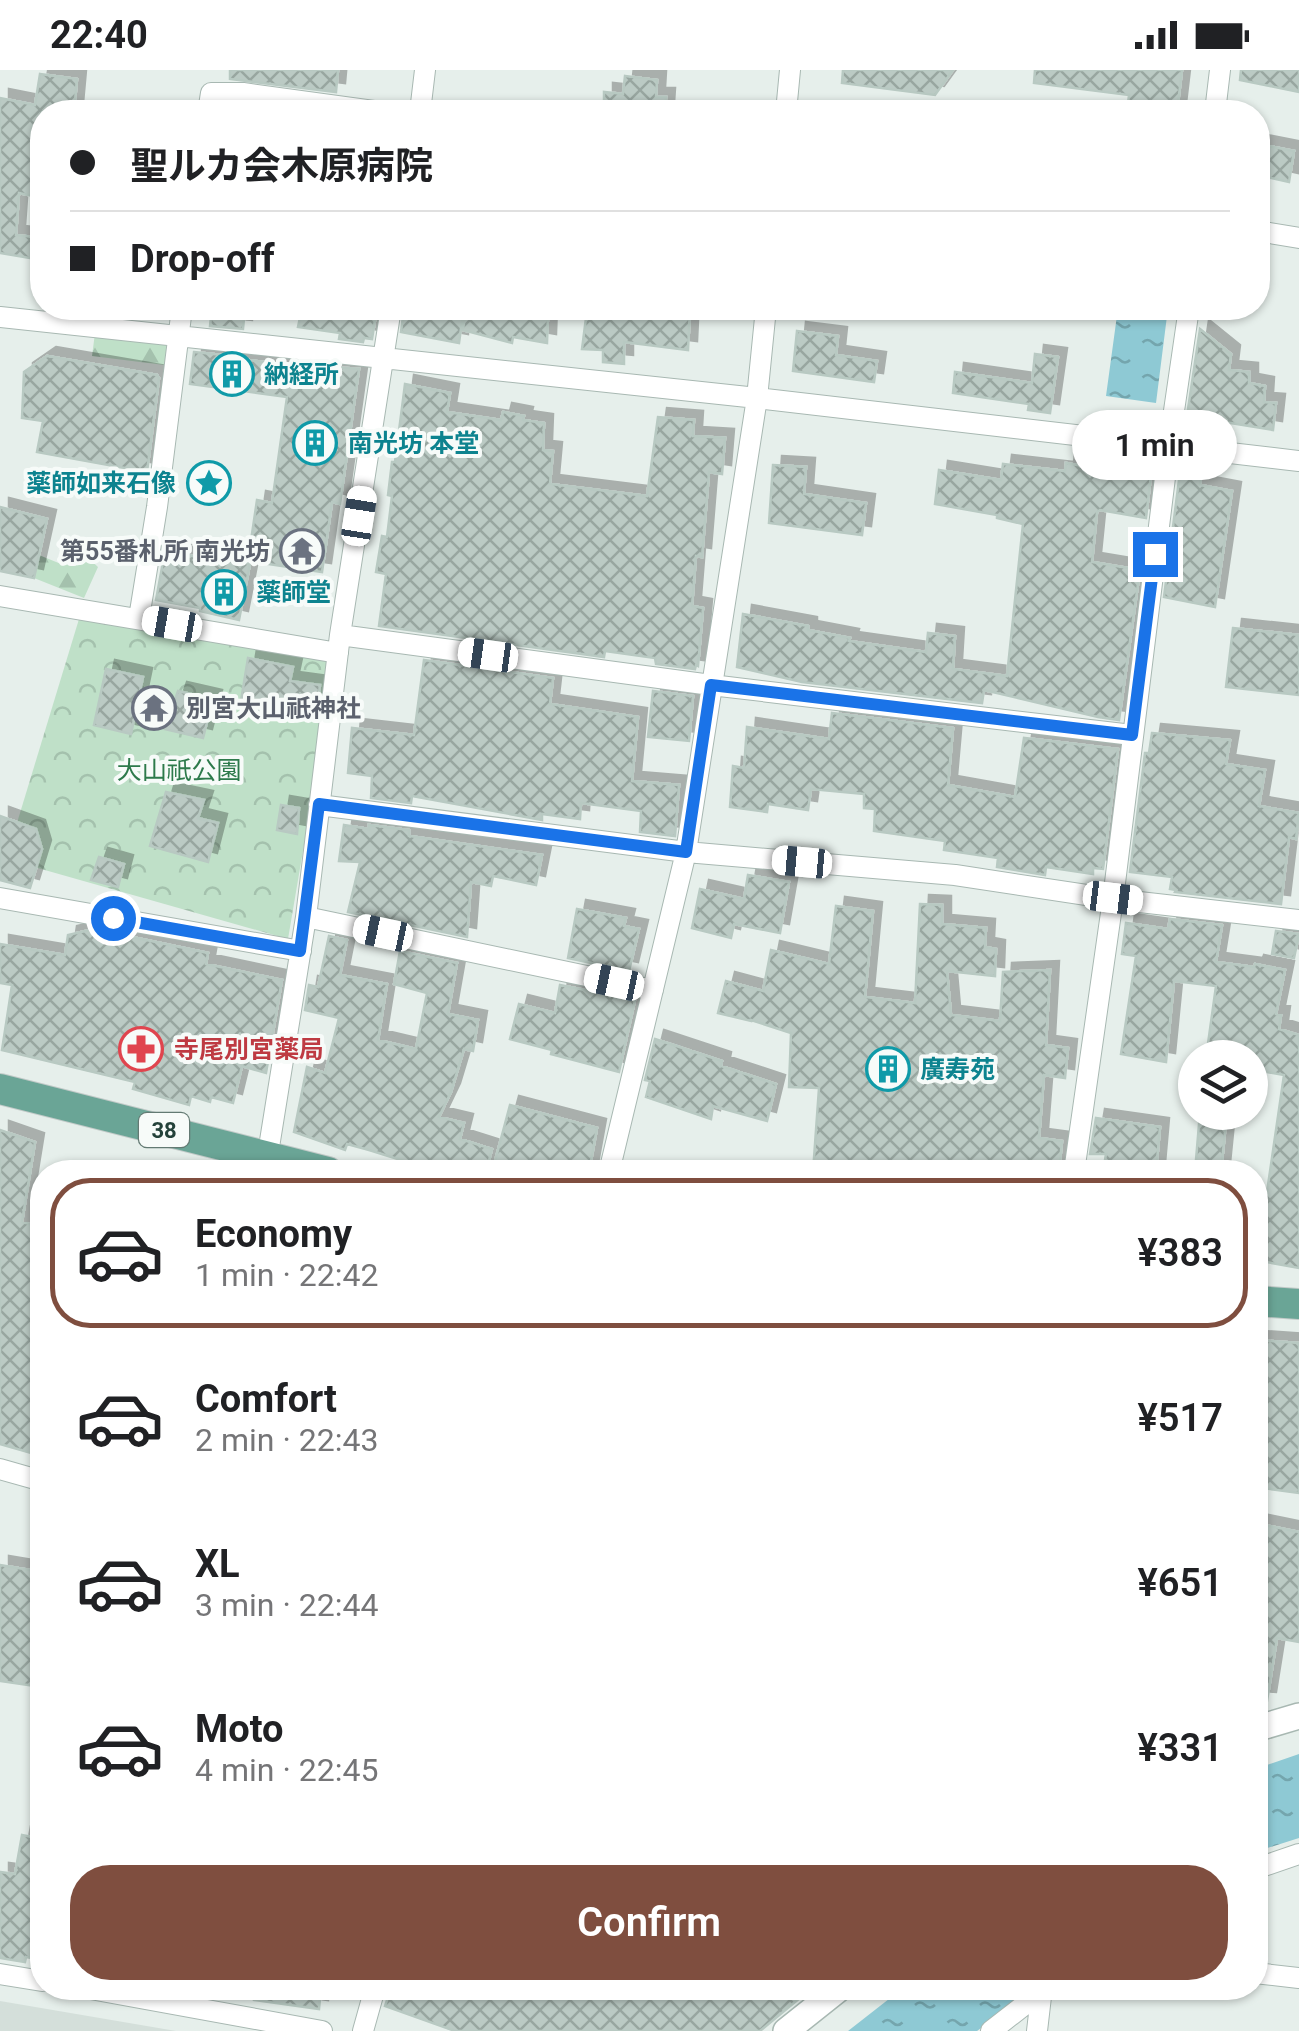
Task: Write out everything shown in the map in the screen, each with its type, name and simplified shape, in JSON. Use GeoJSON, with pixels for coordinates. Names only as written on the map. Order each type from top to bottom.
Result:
{"type":"FeatureCollection","features":[{"type":"Feature","properties":{"kind":"main road","name":"38"},"geometry":{"type":"LineString","coordinates":[[0,1089],[252,1160]]}},
{"type":"Feature","properties":{"kind":"main road"},"geometry":{"type":"LineString","coordinates":[[1268,1302],[1299,1304]]}},
{"type":"Feature","properties":{"kind":"street"},"geometry":{"type":"LineString","coordinates":[[421,100],[424,70]]}},
{"type":"Feature","properties":{"kind":"street"},"geometry":{"type":"LineString","coordinates":[[787,100],[790,70]]}},
{"type":"Feature","properties":{"kind":"street"},"geometry":{"type":"LineString","coordinates":[[1216,100],[1220,70]]}},
{"type":"Feature","properties":{"kind":"street"},"geometry":{"type":"LineString","coordinates":[[209,100],[210,93],[243,93],[294,100]]}},
{"type":"Feature","properties":{"kind":"street"},"geometry":{"type":"LineString","coordinates":[[1270,233],[1299,238]]}},
{"type":"Feature","properties":{"kind":"street"},"geometry":{"type":"LineString","coordinates":[[0,318],[757,398],[1299,461]]}},
{"type":"Feature","properties":{"kind":"street"},"geometry":{"type":"LineString","coordinates":[[139,618],[180,320]]}},
{"type":"Feature","properties":{"kind":"street"},"geometry":{"type":"LineString","coordinates":[[267,1160],[306,917],[339,644],[389,320]]}},
{"type":"Feature","properties":{"kind":"street"},"geometry":{"type":"LineString","coordinates":[[612,1160],[686,852],[757,398],[765,320]]}},
{"type":"Feature","properties":{"kind":"street"},"geometry":{"type":"LineString","coordinates":[[1076,1160],[1187,320]]}},
{"type":"Feature","properties":{"kind":"street"},"geometry":{"type":"LineString","coordinates":[[0,596],[339,644],[1132,735]]}},
{"type":"Feature","properties":{"kind":"street"},"geometry":{"type":"LineString","coordinates":[[319,804],[686,852],[955,875],[1299,920]]}},
{"type":"Feature","properties":{"kind":"street"},"geometry":{"type":"LineString","coordinates":[[0,898],[300,951]]}},
{"type":"Feature","properties":{"kind":"street"},"geometry":{"type":"LineString","coordinates":[[306,917],[653,990]]}},
{"type":"Feature","properties":{"kind":"street"},"geometry":{"type":"LineString","coordinates":[[0,1469],[30,1478]]}},
{"type":"Feature","properties":{"kind":"street"},"geometry":{"type":"LineString","coordinates":[[1268,1725],[1299,1716]]}},
{"type":"Feature","properties":{"kind":"street"},"geometry":{"type":"LineString","coordinates":[[1268,1865],[1299,1854]]}},
{"type":"Feature","properties":{"kind":"street"},"geometry":{"type":"LineString","coordinates":[[0,1974],[30,1979]]}},
{"type":"Feature","properties":{"kind":"street"},"geometry":{"type":"LineString","coordinates":[[1268,1974],[1299,1978]]}},
{"type":"Feature","properties":{"kind":"street"},"geometry":{"type":"LineString","coordinates":[[181,2000],[322,2031]]}},
{"type":"Feature","properties":{"kind":"street"},"geometry":{"type":"LineString","coordinates":[[363,2031],[372,2000]]}},
{"type":"Feature","properties":{"kind":"street"},"geometry":{"type":"LineString","coordinates":[[786,2031],[825,2000]]}},
{"type":"Feature","properties":{"kind":"street"},"geometry":{"type":"LineString","coordinates":[[991,2031],[1029,2000]]}},
{"type":"Feature","properties":{"kind":"street"},"geometry":{"type":"LineString","coordinates":[[1038,2031],[1042,2000]]}},
{"type":"Feature","properties":{"kind":"shaded area"},"geometry":{"type":"Polygon","coordinates":[[[0,2001],[176,2031],[0,2031],[0,2001]]]}},
{"type":"Feature","properties":{"kind":"green space"},"geometry":{"type":"Polygon","coordinates":[[[95,333],[161,340],[171,350],[164,365],[92,356],[95,333]]]}},
{"type":"Feature","properties":{"kind":"green space"},"geometry":{"type":"Polygon","coordinates":[[[84,554],[98,567],[84,598],[34,578],[39,555],[61,564],[84,554]]]}},
{"type":"Feature","properties":{"kind":"green space","name":"大山祇公園"},"geometry":{"type":"Polygon","coordinates":[[[79,619],[335,662],[288,939],[6,859],[79,619]]]}},
{"type":"Feature","properties":{"kind":"water"},"geometry":{"type":"Polygon","coordinates":[[[1116,320],[1166,320],[1156,403],[1106,396],[1116,320]]]}},
{"type":"Feature","properties":{"kind":"water"},"geometry":{"type":"Polygon","coordinates":[[[1299,1754],[1299,1838],[1268,1848],[1268,1765],[1299,1754]]]}},
{"type":"Feature","properties":{"kind":"water"},"geometry":{"type":"Polygon","coordinates":[[[888,2000],[1019,2000],[977,2031],[848,2031],[888,2000]]]}},
{"type":"Feature","properties":{"kind":"building"},"geometry":{"type":"Polygon","coordinates":[[[230,70],[338,70],[336,92],[230,79],[230,70]]]}},
{"type":"Feature","properties":{"kind":"building"},"geometry":{"type":"Polygon","coordinates":[[[843,70],[953,70],[935,95],[842,83],[843,70]]]}},
{"type":"Feature","properties":{"kind":"building"},"geometry":{"type":"Polygon","coordinates":[[[1035,70],[1182,70],[1178,100],[1128,100],[1129,95],[1034,83],[1035,70]]]}},
{"type":"Feature","properties":{"kind":"building"},"geometry":{"type":"Polygon","coordinates":[[[1241,70],[1299,70],[1299,92],[1240,80],[1241,70]]]}},
{"type":"Feature","properties":{"kind":"building"},"geometry":{"type":"Polygon","coordinates":[[[40,74],[77,79],[75,100],[36,100],[40,74]]]}},
{"type":"Feature","properties":{"kind":"building"},"geometry":{"type":"Polygon","coordinates":[[[625,76],[657,80],[656,97],[666,100],[604,100],[604,92],[623,94],[625,76]]]}},
{"type":"Feature","properties":{"kind":"building"},"geometry":{"type":"Polygon","coordinates":[[[0,98],[30,104],[30,195],[19,193],[16,235],[30,237],[30,258],[0,253],[0,98]]]}},
{"type":"Feature","properties":{"kind":"building"},"geometry":{"type":"Polygon","coordinates":[[[1270,146],[1294,151],[1289,182],[1270,178],[1270,146]]]}},
{"type":"Feature","properties":{"kind":"building"},"geometry":{"type":"Polygon","coordinates":[[[211,320],[244,320],[243,329],[210,326],[211,320]]]}},
{"type":"Feature","properties":{"kind":"building"},"geometry":{"type":"Polygon","coordinates":[[[299,320],[375,320],[372,339],[364,338],[363,342],[339,339],[340,333],[298,327],[299,320]]]}},
{"type":"Feature","properties":{"kind":"building"},"geometry":{"type":"Polygon","coordinates":[[[402,320],[462,320],[459,343],[401,332],[402,320]]]}},
{"type":"Feature","properties":{"kind":"building"},"geometry":{"type":"Polygon","coordinates":[[[464,320],[548,320],[547,343],[513,337],[512,343],[463,330],[464,320]]]}},
{"type":"Feature","properties":{"kind":"building"},"geometry":{"type":"Polygon","coordinates":[[[586,320],[689,320],[688,350],[624,342],[624,364],[603,362],[603,350],[582,349],[586,320]]]}},
{"type":"Feature","properties":{"kind":"building"},"geometry":{"type":"Polygon","coordinates":[[[1200,329],[1231,354],[1229,370],[1249,372],[1249,383],[1265,386],[1264,402],[1276,403],[1273,430],[1218,421],[1216,436],[1189,434],[1185,429],[1200,329]]]}},
{"type":"Feature","properties":{"kind":"building"},"geometry":{"type":"Polygon","coordinates":[[[797,331],[838,336],[836,355],[877,361],[874,382],[793,371],[797,331]]]}},
{"type":"Feature","properties":{"kind":"building","name":"南光坊 本堂"},"geometry":{"type":"Polygon","coordinates":[[[194,352],[334,371],[334,367],[359,369],[340,504],[332,502],[322,572],[248,561],[257,500],[272,503],[287,397],[190,384],[194,352]]]}},
{"type":"Feature","properties":{"kind":"building"},"geometry":{"type":"Polygon","coordinates":[[[1035,354],[1058,357],[1050,413],[1028,410],[1029,404],[953,393],[955,372],[1032,383],[1035,354]]]}},
{"type":"Feature","properties":{"kind":"building"},"geometry":{"type":"Polygon","coordinates":[[[47,356],[157,375],[147,472],[37,452],[43,421],[22,418],[24,372],[47,356]]]}},
{"type":"Feature","properties":{"kind":"building"},"geometry":{"type":"Polygon","coordinates":[[[405,384],[450,393],[447,412],[501,420],[503,412],[544,423],[543,450],[553,451],[550,484],[647,496],[658,417],[694,420],[693,436],[725,438],[722,474],[709,472],[702,557],[696,556],[692,606],[703,608],[698,666],[695,669],[605,651],[604,657],[379,626],[386,574],[376,572],[382,536],[387,537],[392,496],[388,495],[405,384]]]}},
{"type":"Feature","properties":{"kind":"building"},"geometry":{"type":"Polygon","coordinates":[[[1113,461],[1152,467],[1146,518],[1097,512],[1092,562],[1140,570],[1119,720],[984,690],[982,703],[802,682],[737,667],[743,614],[808,626],[808,630],[850,638],[849,641],[926,652],[928,633],[955,636],[953,669],[1007,676],[1023,524],[997,515],[935,504],[939,470],[1001,480],[1003,464],[1065,471],[1066,463],[1111,471],[1113,461]]]}},
{"type":"Feature","properties":{"kind":"building"},"geometry":{"type":"Polygon","coordinates":[[[773,465],[806,467],[804,494],[866,503],[862,535],[769,523],[773,465]]]}},
{"type":"Feature","properties":{"kind":"building"},"geometry":{"type":"Polygon","coordinates":[[[1183,468],[1202,470],[1200,485],[1232,491],[1215,607],[1164,597],[1183,468]]]}},
{"type":"Feature","properties":{"kind":"building"},"geometry":{"type":"Polygon","coordinates":[[[0,507],[47,519],[34,578],[0,571],[0,507]]]}},
{"type":"Feature","properties":{"kind":"building"},"geometry":{"type":"Polygon","coordinates":[[[165,551],[250,564],[239,620],[156,600],[165,551]]]}},
{"type":"Feature","properties":{"kind":"building"},"geometry":{"type":"Polygon","coordinates":[[[1233,628],[1299,635],[1299,695],[1226,687],[1233,628]]]}},
{"type":"Feature","properties":{"kind":"building"},"geometry":{"type":"Polygon","coordinates":[[[248,658],[293,667],[290,681],[320,685],[316,719],[240,707],[248,658]]]}},
{"type":"Feature","properties":{"kind":"building"},"geometry":{"type":"Polygon","coordinates":[[[424,660],[553,678],[550,704],[638,717],[632,781],[679,785],[675,836],[640,832],[641,811],[581,803],[580,819],[542,814],[542,820],[412,796],[411,803],[371,798],[372,776],[348,773],[352,728],[414,735],[424,660]]]}},
{"type":"Feature","properties":{"kind":"building"},"geometry":{"type":"Polygon","coordinates":[[[106,669],[143,677],[131,734],[94,725],[106,669]]]}},
{"type":"Feature","properties":{"kind":"building"},"geometry":{"type":"Polygon","coordinates":[[[178,691],[213,699],[203,738],[165,729],[178,691]]]}},
{"type":"Feature","properties":{"kind":"building"},"geometry":{"type":"Polygon","coordinates":[[[653,691],[693,696],[689,741],[648,737],[653,691]]]}},
{"type":"Feature","properties":{"kind":"building"},"geometry":{"type":"Polygon","coordinates":[[[832,713],[953,728],[948,785],[1015,797],[1024,738],[1118,749],[1103,869],[1093,868],[1093,874],[1046,867],[1045,875],[997,867],[998,858],[944,850],[945,841],[874,831],[875,809],[864,808],[864,794],[811,789],[808,810],[768,804],[767,812],[730,807],[733,766],[744,768],[747,727],[829,739],[832,713]]]}},
{"type":"Feature","properties":{"kind":"building"},"geometry":{"type":"Polygon","coordinates":[[[1152,733],[1230,740],[1226,764],[1265,770],[1259,806],[1299,813],[1296,839],[1289,837],[1281,904],[1175,892],[1170,889],[1172,877],[1130,872],[1145,753],[1149,753],[1152,733]]]}},
{"type":"Feature","properties":{"kind":"building"},"geometry":{"type":"Polygon","coordinates":[[[166,792],[204,800],[198,818],[218,823],[208,862],[150,846],[166,792]]]}},
{"type":"Feature","properties":{"kind":"building"},"geometry":{"type":"Polygon","coordinates":[[[281,805],[299,808],[297,834],[277,830],[281,805]]]}},
{"type":"Feature","properties":{"kind":"building"},"geometry":{"type":"Polygon","coordinates":[[[0,816],[36,829],[42,849],[30,888],[0,880],[0,816]]]}},
{"type":"Feature","properties":{"kind":"building"},"geometry":{"type":"Polygon","coordinates":[[[344,825],[409,830],[409,836],[542,855],[536,885],[493,876],[491,886],[471,882],[467,937],[348,912],[360,862],[339,861],[344,825]]]}},
{"type":"Feature","properties":{"kind":"building"},"geometry":{"type":"Polygon","coordinates":[[[99,857],[124,864],[118,887],[91,880],[99,857]]]}},
{"type":"Feature","properties":{"kind":"building"},"geometry":{"type":"Polygon","coordinates":[[[748,875],[789,882],[780,933],[734,924],[731,938],[692,928],[700,889],[744,899],[748,875]]]}},
{"type":"Feature","properties":{"kind":"building"},"geometry":{"type":"Polygon","coordinates":[[[920,904],[942,905],[942,924],[986,928],[985,947],[996,949],[995,976],[947,971],[951,1015],[1000,1021],[1003,972],[1050,970],[1046,1045],[1068,1048],[1065,1078],[1044,1075],[1039,1138],[1062,1141],[1060,1160],[814,1160],[819,1088],[789,1087],[791,1033],[718,1013],[726,981],[763,991],[771,950],[829,964],[836,906],[873,911],[865,997],[915,1003],[920,904]]]}},
{"type":"Feature","properties":{"kind":"building"},"geometry":{"type":"Polygon","coordinates":[[[577,909],[626,918],[624,926],[639,929],[629,971],[568,958],[577,909]]]}},
{"type":"Feature","properties":{"kind":"building"},"geometry":{"type":"Polygon","coordinates":[[[1170,919],[1222,925],[1216,962],[1285,970],[1276,1014],[1281,1015],[1279,1029],[1299,1035],[1299,1268],[1268,1262],[1268,1185],[1284,1075],[1268,1072],[1268,1040],[1208,1040],[1216,986],[1174,981],[1166,1062],[1121,1054],[1136,956],[1122,954],[1126,923],[1168,929],[1170,919]]]}},
{"type":"Feature","properties":{"kind":"building"},"geometry":{"type":"Polygon","coordinates":[[[94,929],[208,953],[206,964],[282,980],[266,1073],[242,1066],[233,1103],[191,1096],[189,1105],[133,1089],[135,1082],[2,1050],[12,985],[0,983],[0,944],[65,955],[68,935],[94,929]]]}},
{"type":"Feature","properties":{"kind":"building"},"geometry":{"type":"Polygon","coordinates":[[[1276,931],[1299,934],[1294,958],[1272,954],[1276,931]]]}},
{"type":"Feature","properties":{"kind":"building"},"geometry":{"type":"Polygon","coordinates":[[[329,936],[347,940],[340,975],[387,984],[378,1040],[416,1049],[427,993],[394,984],[400,951],[457,963],[448,1014],[478,1020],[473,1051],[464,1049],[439,1117],[464,1123],[460,1139],[492,1149],[489,1160],[400,1160],[347,1144],[345,1150],[294,1132],[307,1067],[325,1073],[339,1018],[305,1010],[309,985],[318,987],[329,936]]]}},
{"type":"Feature","properties":{"kind":"building"},"geometry":{"type":"Polygon","coordinates":[[[560,985],[635,1000],[619,1072],[510,1039],[519,1004],[555,1013],[560,985]]]}},
{"type":"Feature","properties":{"kind":"building"},"geometry":{"type":"Polygon","coordinates":[[[655,1039],[776,1084],[767,1121],[713,1106],[711,1119],[646,1097],[650,1081],[645,1080],[655,1039]]]}},
{"type":"Feature","properties":{"kind":"building"},"geometry":{"type":"Polygon","coordinates":[[[510,1105],[597,1128],[591,1160],[495,1160],[510,1105]]]}},
{"type":"Feature","properties":{"kind":"building"},"geometry":{"type":"Polygon","coordinates":[[[1096,1118],[1160,1127],[1157,1160],[1105,1160],[1106,1154],[1090,1154],[1096,1118]]]}},
{"type":"Feature","properties":{"kind":"building"},"geometry":{"type":"Polygon","coordinates":[[[0,1130],[35,1142],[22,1222],[30,1224],[30,1453],[0,1444],[0,1130]]]}},
{"type":"Feature","properties":{"kind":"building"},"geometry":{"type":"Polygon","coordinates":[[[1198,1130],[1225,1130],[1222,1160],[1196,1160],[1198,1130]]]}},
{"type":"Feature","properties":{"kind":"building"},"geometry":{"type":"Polygon","coordinates":[[[1268,1341],[1299,1343],[1299,1493],[1268,1489],[1268,1341]]]}},
{"type":"Feature","properties":{"kind":"building"},"geometry":{"type":"Polygon","coordinates":[[[1268,1526],[1299,1532],[1299,1642],[1277,1638],[1268,1695],[1268,1526]]]}},
{"type":"Feature","properties":{"kind":"building"},"geometry":{"type":"Polygon","coordinates":[[[0,1565],[30,1570],[30,1685],[0,1681],[0,1565]]]}},
{"type":"Feature","properties":{"kind":"building"},"geometry":{"type":"Polygon","coordinates":[[[22,1835],[30,1837],[30,1958],[26,1957],[25,1962],[0,1958],[0,1872],[15,1874],[22,1835]]]}},
{"type":"Feature","properties":{"kind":"building"},"geometry":{"type":"Polygon","coordinates":[[[254,2000],[320,2000],[319,2009],[254,2000]]]}},
{"type":"Feature","properties":{"kind":"building"},"geometry":{"type":"Polygon","coordinates":[[[387,2000],[797,2000],[760,2031],[455,2031],[385,2006],[387,2000]]]}},
{"type":"Feature","properties":{"kind":"place","name":"納経所"},"geometry":{"type":"Point","coordinates":[232,374]}},
{"type":"Feature","properties":{"kind":"place","name":"南光坊 本堂"},"geometry":{"type":"Point","coordinates":[315,443]}},
{"type":"Feature","properties":{"kind":"place","name":"薬師如来石像"},"geometry":{"type":"Point","coordinates":[209,483]}},
{"type":"Feature","properties":{"kind":"place","name":"第55番札所 南光坊"},"geometry":{"type":"Point","coordinates":[302,551]}},
{"type":"Feature","properties":{"kind":"place","name":"薬師堂"},"geometry":{"type":"Point","coordinates":[224,592]}},
{"type":"Feature","properties":{"kind":"place","name":"別宮大山祇神社"},"geometry":{"type":"Point","coordinates":[154,708]}},
{"type":"Feature","properties":{"kind":"place","name":"寺尾別宮薬局"},"geometry":{"type":"Point","coordinates":[141,1049]}},
{"type":"Feature","properties":{"kind":"place","name":"廣寿苑"},"geometry":{"type":"Point","coordinates":[888,1069]}},
{"type":"Feature","properties":{"kind":"route"},"geometry":{"type":"LineString","coordinates":[[113,918],[300,951],[319,804],[686,852],[711,685],[1132,735],[1155,554]]}}]}
